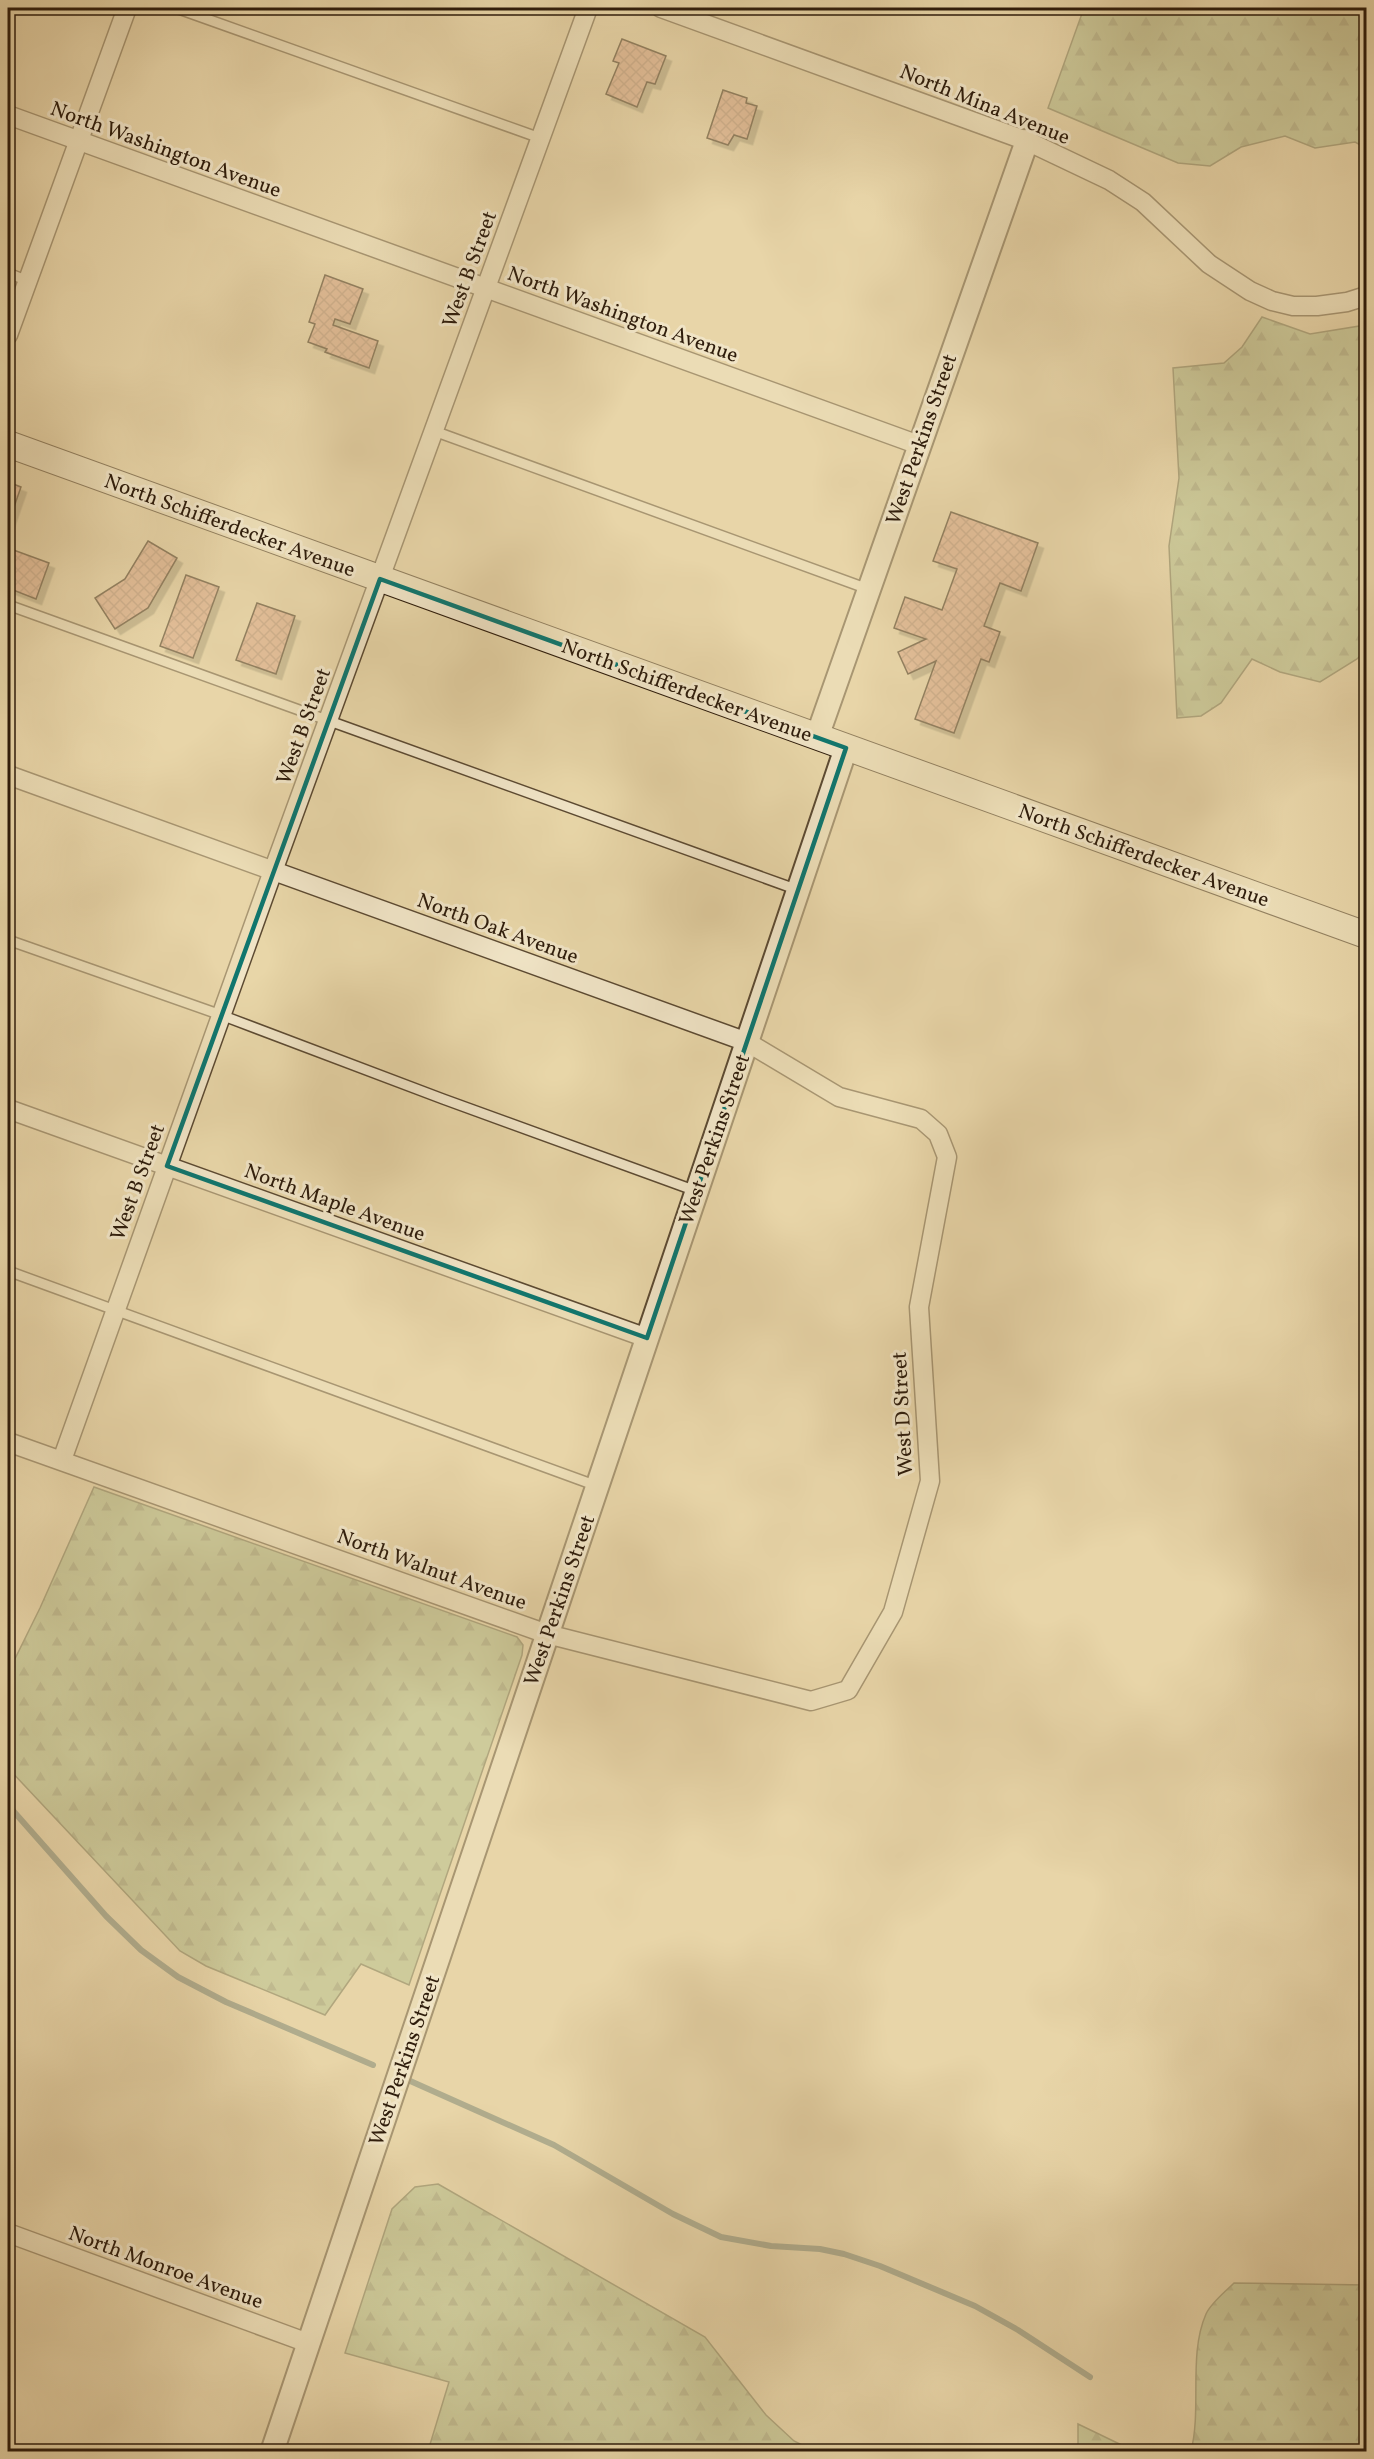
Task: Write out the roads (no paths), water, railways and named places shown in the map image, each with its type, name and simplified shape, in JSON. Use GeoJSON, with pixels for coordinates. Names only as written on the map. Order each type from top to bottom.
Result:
{"type":"FeatureCollection","features":[{"type":"Feature","properties":{"kind":"main road","name":"North Schifferdecker Avenue"},"geometry":{"type":"LineString","coordinates":[[8,444],[1366,935]]}},
{"type":"Feature","properties":{"kind":"street"},"geometry":{"type":"LineString","coordinates":[[8,335],[128,8]]}},
{"type":"Feature","properties":{"kind":"street","name":"West B Street"},"geometry":{"type":"LineString","coordinates":[[62,1460],[273,871],[588,8]]}},
{"type":"Feature","properties":{"kind":"street","name":"North Mina Avenue"},"geometry":{"type":"LineString","coordinates":[[661,8],[1027,141],[1129,192],[1166,222],[1209,264],[1262,296],[1283,304],[1303,307],[1333,304],[1366,296]]}},
{"type":"Feature","properties":{"kind":"street","name":"North Washington Avenue"},"geometry":{"type":"LineString","coordinates":[[8,115],[919,445]]}},
{"type":"Feature","properties":{"kind":"street","name":"West Perkins Street"},"geometry":{"type":"LineString","coordinates":[[817,737],[1027,141]]}},
{"type":"Feature","properties":{"kind":"street","name":"West Perkins Street"},"geometry":{"type":"LineString","coordinates":[[272,2451],[846,748]]}},
{"type":"Feature","properties":{"kind":"street","name":"North Oak Avenue"},"geometry":{"type":"LineString","coordinates":[[8,775],[747,1042],[839,1097],[921,1119],[939,1134],[947,1157]]}},
{"type":"Feature","properties":{"kind":"street","name":"North Maple Avenue"},"geometry":{"type":"LineString","coordinates":[[8,1109],[647,1338]]}},
{"type":"Feature","properties":{"kind":"street","name":"West D Street"},"geometry":{"type":"LineString","coordinates":[[848,1690],[893,1612],[930,1481],[919,1307],[947,1157]]}},
{"type":"Feature","properties":{"kind":"street","name":"North Walnut Avenue"},"geometry":{"type":"LineString","coordinates":[[8,1442],[547,1634],[811,1701],[848,1690]]}},
{"type":"Feature","properties":{"kind":"street","name":"North Monroe Avenue"},"geometry":{"type":"LineString","coordinates":[[8,2233],[308,2343]]}},
{"type":"Feature","properties":{"kind":"lane"},"geometry":{"type":"LineString","coordinates":[[176,8],[540,138]]}},
{"type":"Feature","properties":{"kind":"lane"},"geometry":{"type":"LineString","coordinates":[[8,273],[28,280]]}},
{"type":"Feature","properties":{"kind":"lane"},"geometry":{"type":"LineString","coordinates":[[434,431],[868,589]]}},
{"type":"Feature","properties":{"kind":"lane"},"geometry":{"type":"LineString","coordinates":[[8,605],[798,890]]}},
{"type":"Feature","properties":{"kind":"lane"},"geometry":{"type":"LineString","coordinates":[[8,940],[221,1015],[697,1191]]}},
{"type":"Feature","properties":{"kind":"lane"},"geometry":{"type":"LineString","coordinates":[[8,1271],[597,1486]]}},
{"type":"Feature","properties":{"kind":"waterway"},"geometry":{"type":"LineString","coordinates":[[8,1805],[106,1916],[141,1950],[178,1977],[226,2002],[373,2065]]}},
{"type":"Feature","properties":{"kind":"waterway"},"geometry":{"type":"LineString","coordinates":[[408,2080],[554,2145],[673,2214],[721,2237],[771,2246],[820,2249],[844,2254],[880,2266],[975,2306],[1018,2330],[1090,2377]]}}]}
